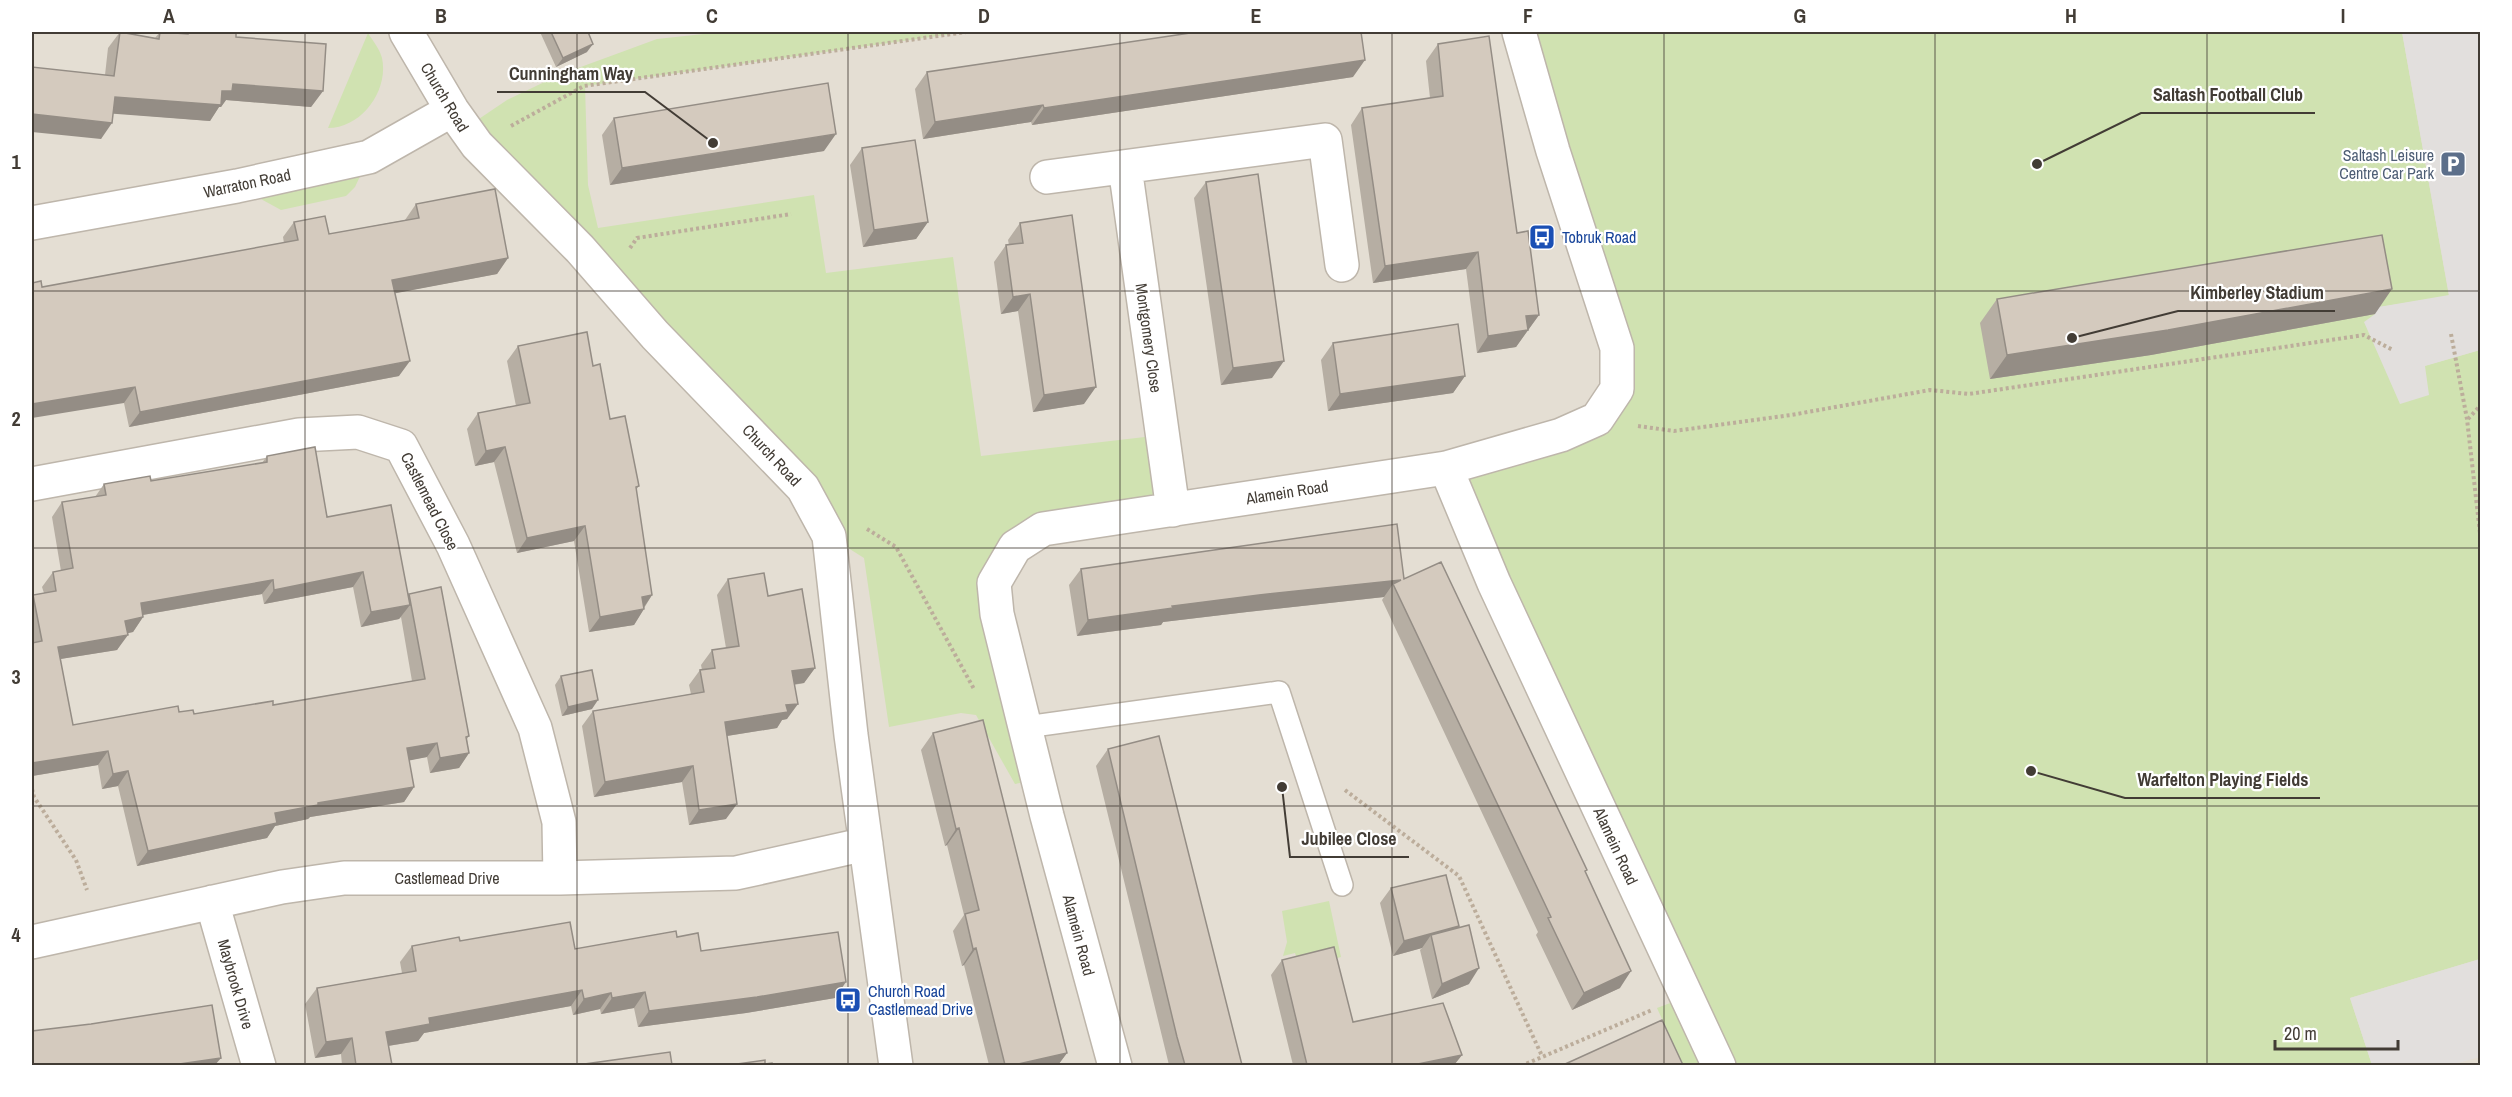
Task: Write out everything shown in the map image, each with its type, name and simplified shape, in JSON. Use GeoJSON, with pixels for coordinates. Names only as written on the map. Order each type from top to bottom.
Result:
{"type":"FeatureCollection","features":[{"type":"Feature","properties":{"kind":"street","name":"Church Road"},"geometry":{"type":"LineString","coordinates":[[406,32],[452,110],[477,145],[580,249],[655,335],[803,488],[829,536],[866,844],[896,1065]]}},
{"type":"Feature","properties":{"kind":"street"},"geometry":{"type":"LineString","coordinates":[[1446,468],[1561,435],[1597,419],[1617,389],[1617,348],[1553,151],[1519,32]]}},
{"type":"Feature","properties":{"kind":"street","name":"Warraton Road"},"geometry":{"type":"LineString","coordinates":[[32,224],[237,186],[369,157],[452,110]]}},
{"type":"Feature","properties":{"kind":"street"},"geometry":{"type":"LineString","coordinates":[[1047,177],[1325,140],[1342,265]]}},
{"type":"Feature","properties":{"kind":"street","name":"Montgomery Close"},"geometry":{"type":"LineString","coordinates":[[1125,167],[1173,510]]}},
{"type":"Feature","properties":{"kind":"street","name":"Castlemead Close"},"geometry":{"type":"LineString","coordinates":[[32,484],[299,435],[358,432],[401,446],[453,545],[535,728],[559,822],[560,878]]}},
{"type":"Feature","properties":{"kind":"street","name":"Alamein Road"},"geometry":{"type":"LineString","coordinates":[[1115,1065],[997,614],[994,583],[1015,547],[1043,529],[1446,468],[1494,583],[1719,1065]]}},
{"type":"Feature","properties":{"kind":"street","name":"Castlemead Drive"},"geometry":{"type":"LineString","coordinates":[[32,942],[282,887],[344,878],[560,878],[736,873],[866,844]]}},
{"type":"Feature","properties":{"kind":"street","name":"Maybrook Drive"},"geometry":{"type":"LineString","coordinates":[[212,902],[260,1065]]}},
{"type":"Feature","properties":{"kind":"lane"},"geometry":{"type":"LineString","coordinates":[[1026,728],[1279,692],[1342,885]]}},
{"type":"Feature","properties":{"kind":"path"},"geometry":{"type":"LineString","coordinates":[[477,145],[584,86],[966,32]]}},
{"type":"Feature","properties":{"kind":"path"},"geometry":{"type":"LineString","coordinates":[[626,255],[637,238],[791,214]]}},
{"type":"Feature","properties":{"kind":"path"},"geometry":{"type":"LineString","coordinates":[[2451,334],[2467,419],[2481,533]]}},
{"type":"Feature","properties":{"kind":"path"},"geometry":{"type":"LineString","coordinates":[[1602,411],[1621,424],[1674,431],[1791,415],[1930,390],[1969,394],[2364,335],[2392,350]]}},
{"type":"Feature","properties":{"kind":"path"},"geometry":{"type":"LineString","coordinates":[[2467,419],[2481,406]]}},
{"type":"Feature","properties":{"kind":"path"},"geometry":{"type":"LineString","coordinates":[[859,523],[896,547],[977,694]]}},
{"type":"Feature","properties":{"kind":"path"},"geometry":{"type":"LineString","coordinates":[[1299,755],[1459,876],[1542,1056]]}},
{"type":"Feature","properties":{"kind":"path"},"geometry":{"type":"LineString","coordinates":[[32,789],[34,797],[76,860],[87,890],[76,893]]}},
{"type":"Feature","properties":{"kind":"path"},"geometry":{"type":"LineString","coordinates":[[1521,1065],[1686,997]]}},
{"type":"Feature","properties":{"kind":"shaded area"},"geometry":{"type":"Polygon","coordinates":[[[32,32],[2480,32],[2480,1065],[32,1065],[32,32]]]}},
{"type":"Feature","properties":{"kind":"shaded area","name":"Saltash Leisure Centre Car Park"},"geometry":{"type":"Polygon","coordinates":[[[2402,32],[2480,32],[2480,350],[2425,366],[2429,395],[2400,404],[2364,322],[2375,314],[2373,308],[2449,295],[2402,32]]]}},
{"type":"Feature","properties":{"kind":"shaded area"},"geometry":{"type":"Polygon","coordinates":[[[2480,959],[2480,1057],[2451,1065],[2372,1065],[2350,998],[2480,959]]]}},
{"type":"Feature","properties":{"kind":"green space"},"geometry":{"type":"Polygon","coordinates":[[[722,32],[966,32],[585,86],[588,185],[598,228],[814,195],[826,273],[953,257],[981,456],[1162,435],[1173,510],[1043,529],[994,583],[1039,779],[1015,784],[976,715],[961,713],[889,727],[864,558],[829,536],[464,129],[507,100],[559,75],[657,39],[722,32]]]}},
{"type":"Feature","properties":{"kind":"green space"},"geometry":{"type":"Polygon","coordinates":[[[1519,32],[2402,32],[2449,296],[2373,308],[2424,366],[2480,350],[2480,959],[2350,998],[2372,1065],[1683,1065],[1657,1008],[1686,997],[1449,473],[1561,435],[1617,389],[1519,32]]]}},
{"type":"Feature","properties":{"kind":"green space"},"geometry":{"type":"Polygon","coordinates":[[[368,33],[382,58],[383,70],[377,94],[362,114],[352,122],[328,128],[368,33]]]}},
{"type":"Feature","properties":{"kind":"green space"},"geometry":{"type":"Polygon","coordinates":[[[369,157],[355,187],[346,196],[281,210],[237,186],[369,157]]]}},
{"type":"Feature","properties":{"kind":"green space"},"geometry":{"type":"Polygon","coordinates":[[[1329,901],[1341,957],[1300,968],[1295,953],[1283,956],[1287,942],[1282,911],[1329,901]]]}},
{"type":"Feature","properties":{"kind":"building"},"geometry":{"type":"Polygon","coordinates":[[[120,32],[159,39],[160,32],[188,34],[188,32],[236,32],[236,37],[326,44],[323,91],[233,84],[232,91],[222,91],[221,105],[115,97],[112,123],[32,114],[32,67],[114,76],[120,32]]]}},
{"type":"Feature","properties":{"kind":"building"},"geometry":{"type":"Polygon","coordinates":[[[551,32],[588,32],[593,44],[563,58],[551,32]]]}},
{"type":"Feature","properties":{"kind":"building"},"geometry":{"type":"Polygon","coordinates":[[[1197,32],[1361,32],[1365,60],[935,122],[927,72],[1197,32]]]}},
{"type":"Feature","properties":{"kind":"building"},"geometry":{"type":"Polygon","coordinates":[[[1489,36],[1517,233],[1528,231],[1539,315],[1526,316],[1528,330],[1488,336],[1478,252],[1385,266],[1362,108],[1443,96],[1438,44],[1489,36]]]}},
{"type":"Feature","properties":{"kind":"building"},"geometry":{"type":"Polygon","coordinates":[[[828,83],[836,134],[622,168],[614,118],[828,83]]]}},
{"type":"Feature","properties":{"kind":"building"},"geometry":{"type":"Polygon","coordinates":[[[915,140],[928,222],[874,230],[862,148],[915,140]]]}},
{"type":"Feature","properties":{"kind":"building"},"geometry":{"type":"Polygon","coordinates":[[[1258,174],[1284,361],[1233,368],[1206,182],[1258,174]]]}},
{"type":"Feature","properties":{"kind":"building"},"geometry":{"type":"Polygon","coordinates":[[[495,189],[508,258],[392,280],[410,361],[140,412],[135,387],[32,404],[32,283],[41,281],[42,287],[298,240],[294,222],[325,216],[329,234],[419,218],[416,204],[495,189]]]}},
{"type":"Feature","properties":{"kind":"building"},"geometry":{"type":"Polygon","coordinates":[[[1072,215],[1096,387],[1044,395],[1030,294],[1013,297],[1006,245],[1023,243],[1020,223],[1072,215]]]}},
{"type":"Feature","properties":{"kind":"building"},"geometry":{"type":"Polygon","coordinates":[[[2382,235],[2392,289],[2168,330],[2007,355],[1997,299],[2382,235]]]}},
{"type":"Feature","properties":{"kind":"building"},"geometry":{"type":"Polygon","coordinates":[[[1458,324],[1465,376],[1340,394],[1333,343],[1458,324]]]}},
{"type":"Feature","properties":{"kind":"building"},"geometry":{"type":"Polygon","coordinates":[[[587,332],[593,366],[600,364],[610,419],[625,416],[639,486],[636,487],[652,595],[642,597],[644,609],[600,617],[585,526],[527,538],[505,447],[486,451],[478,413],[530,403],[518,346],[587,332]]]}},
{"type":"Feature","properties":{"kind":"building"},"geometry":{"type":"Polygon","coordinates":[[[315,447],[327,517],[391,505],[410,605],[371,612],[363,572],[274,590],[273,580],[141,603],[143,617],[125,621],[128,635],[58,647],[73,725],[178,706],[179,712],[193,710],[194,714],[273,701],[273,705],[425,679],[409,594],[441,587],[469,736],[466,737],[469,753],[440,758],[437,743],[407,748],[414,787],[318,803],[318,805],[275,813],[277,823],[148,851],[128,771],[113,774],[108,751],[32,763],[32,643],[42,641],[33,595],[56,591],[53,572],[73,568],[62,502],[106,495],[104,484],[150,476],[151,481],[267,462],[267,456],[315,447]]]}},
{"type":"Feature","properties":{"kind":"building"},"geometry":{"type":"Polygon","coordinates":[[[1397,524],[1404,579],[1441,562],[1587,870],[1585,871],[1631,971],[1584,993],[1548,918],[1551,917],[1393,584],[1401,580],[1172,606],[1173,608],[1088,620],[1081,569],[1397,524]]]}},
{"type":"Feature","properties":{"kind":"building"},"geometry":{"type":"Polygon","coordinates":[[[764,573],[768,596],[802,589],[815,668],[792,671],[798,704],[786,705],[788,712],[725,722],[737,804],[699,810],[693,766],[605,782],[593,711],[704,692],[700,670],[715,668],[712,650],[739,646],[728,579],[764,573]]]}},
{"type":"Feature","properties":{"kind":"building"},"geometry":{"type":"Polygon","coordinates":[[[592,670],[598,700],[568,707],[561,676],[592,670]]]}},
{"type":"Feature","properties":{"kind":"building"},"geometry":{"type":"Polygon","coordinates":[[[983,720],[1067,1053],[1014,1065],[1005,1065],[976,948],[973,949],[965,914],[979,910],[959,828],[956,829],[933,733],[983,720]]]}},
{"type":"Feature","properties":{"kind":"building"},"geometry":{"type":"Polygon","coordinates":[[[1159,736],[1242,1065],[1185,1065],[1177,1037],[1108,749],[1159,736]]]}},
{"type":"Feature","properties":{"kind":"building"},"geometry":{"type":"Polygon","coordinates":[[[1446,875],[1459,926],[1404,941],[1391,888],[1446,875]]]}},
{"type":"Feature","properties":{"kind":"building"},"geometry":{"type":"Polygon","coordinates":[[[570,922],[575,949],[676,931],[677,937],[698,933],[701,951],[838,932],[846,982],[757,997],[649,1011],[645,992],[612,998],[611,993],[584,999],[582,990],[429,1018],[430,1024],[386,1032],[392,1065],[356,1065],[352,1038],[326,1042],[317,988],[416,971],[412,946],[459,937],[460,941],[570,922]]]}},
{"type":"Feature","properties":{"kind":"building"},"geometry":{"type":"Polygon","coordinates":[[[1469,925],[1479,968],[1442,984],[1431,935],[1469,925]]]}},
{"type":"Feature","properties":{"kind":"building"},"geometry":{"type":"Polygon","coordinates":[[[1334,947],[1353,1022],[1443,1003],[1462,1055],[1413,1065],[1307,1065],[1282,960],[1334,947]]]}},
{"type":"Feature","properties":{"kind":"building"},"geometry":{"type":"Polygon","coordinates":[[[212,1005],[221,1058],[180,1065],[32,1065],[32,1031],[212,1005]]]}},
{"type":"Feature","properties":{"kind":"building"},"geometry":{"type":"Polygon","coordinates":[[[1662,1020],[1683,1065],[1563,1065],[1662,1020]]]}},
{"type":"Feature","properties":{"kind":"building"},"geometry":{"type":"Polygon","coordinates":[[[670,1052],[672,1065],[585,1065],[585,1064],[670,1052]]]}},
{"type":"Feature","properties":{"kind":"building"},"geometry":{"type":"Polygon","coordinates":[[[765,1060],[765,1064],[772,1063],[772,1065],[730,1065],[765,1060]]]}},
{"type":"Feature","properties":{"kind":"place","name":"Cunningham Way"},"geometry":{"type":"Point","coordinates":[713,143]}},
{"type":"Feature","properties":{"kind":"place","name":"Saltash Football Club"},"geometry":{"type":"Point","coordinates":[2037,164]}},
{"type":"Feature","properties":{"kind":"place","name":"Saltash Leisure Centre Car Park"},"geometry":{"type":"Point","coordinates":[2453,164]}},
{"type":"Feature","properties":{"kind":"place","name":"Tobruk Road"},"geometry":{"type":"Point","coordinates":[1542,237]}},
{"type":"Feature","properties":{"kind":"place","name":"Kimberley Stadium"},"geometry":{"type":"Point","coordinates":[2072,338]}},
{"type":"Feature","properties":{"kind":"place","name":"Warfelton Playing Fields"},"geometry":{"type":"Point","coordinates":[2031,771]}},
{"type":"Feature","properties":{"kind":"place","name":"Jubilee Close"},"geometry":{"type":"Point","coordinates":[1282,787]}},
{"type":"Feature","properties":{"kind":"place","name":"Church Road Castlemead Drive"},"geometry":{"type":"Point","coordinates":[848,1000]}}]}
